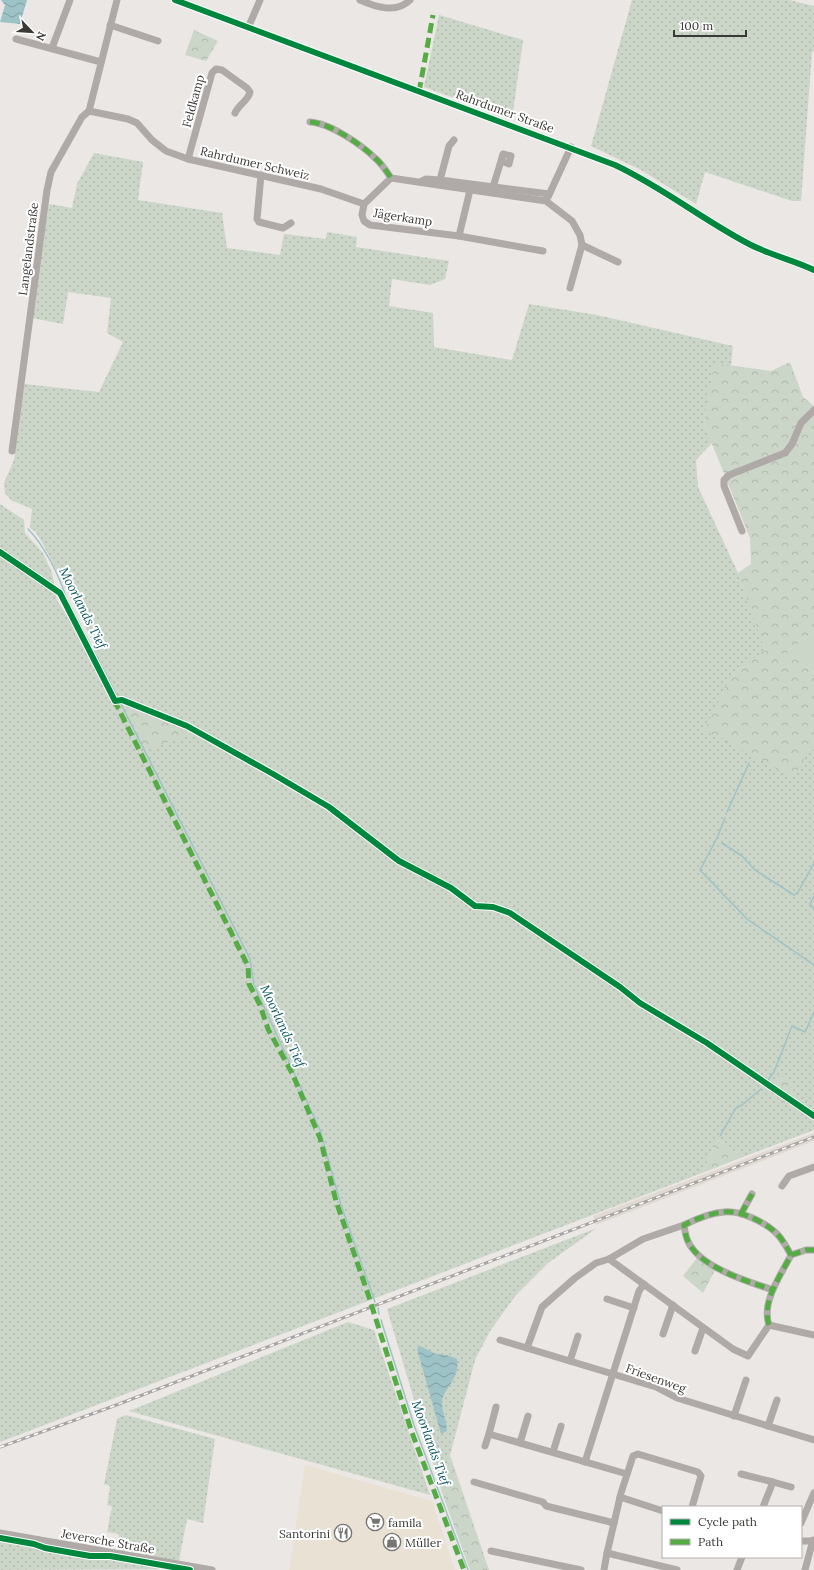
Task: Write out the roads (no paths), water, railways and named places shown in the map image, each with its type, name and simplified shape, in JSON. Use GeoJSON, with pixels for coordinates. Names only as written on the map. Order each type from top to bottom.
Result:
{"type":"FeatureCollection","features":[{"type":"Feature","properties":{"kind":"street"},"geometry":{"type":"LineString","coordinates":[[52,48],[70,0]]}},
{"type":"Feature","properties":{"kind":"street","name":"Langelandstraße"},"geometry":{"type":"LineString","coordinates":[[12,451],[47,190],[51,172],[82,117],[89,111],[116,0]]}},
{"type":"Feature","properties":{"kind":"street","name":"Rahrdumer Straße"},"geometry":{"type":"LineString","coordinates":[[175,0],[571,147],[631,172],[748,244],[776,257],[814,270]]}},
{"type":"Feature","properties":{"kind":"street"},"geometry":{"type":"LineString","coordinates":[[248,28],[260,0]]}},
{"type":"Feature","properties":{"kind":"street"},"geometry":{"type":"LineString","coordinates":[[360,0],[394,9],[406,5],[410,0]]}},
{"type":"Feature","properties":{"kind":"street"},"geometry":{"type":"LineString","coordinates":[[110,25],[158,41]]}},
{"type":"Feature","properties":{"kind":"street"},"geometry":{"type":"LineString","coordinates":[[16,39],[101,62]]}},
{"type":"Feature","properties":{"kind":"street","name":"Feldkamp"},"geometry":{"type":"LineString","coordinates":[[188,159],[212,73],[216,69],[228,75],[247,88],[250,92],[248,98],[238,107],[235,113]]}},
{"type":"Feature","properties":{"kind":"street","name":"Rahrdumer Schweiz"},"geometry":{"type":"LineString","coordinates":[[89,111],[128,119],[137,123],[152,140],[166,151],[188,159],[322,189],[364,204]]}},
{"type":"Feature","properties":{"kind":"street"},"geometry":{"type":"LineString","coordinates":[[310,122],[319,122],[330,127],[368,151],[378,160],[391,178],[546,201],[572,221],[580,235],[582,245],[570,288]]}},
{"type":"Feature","properties":{"kind":"street"},"geometry":{"type":"LineString","coordinates":[[440,180],[449,146],[454,140]]}},
{"type":"Feature","properties":{"kind":"street"},"geometry":{"type":"LineString","coordinates":[[546,201],[571,147]]}},
{"type":"Feature","properties":{"kind":"street"},"geometry":{"type":"LineString","coordinates":[[493,187],[501,161]]}},
{"type":"Feature","properties":{"kind":"street"},"geometry":{"type":"LineString","coordinates":[[261,176],[257,219],[259,222],[284,228],[292,223]]}},
{"type":"Feature","properties":{"kind":"street"},"geometry":{"type":"LineString","coordinates":[[364,204],[391,178]]}},
{"type":"Feature","properties":{"kind":"street"},"geometry":{"type":"LineString","coordinates":[[420,182],[426,179],[440,180],[550,194]]}},
{"type":"Feature","properties":{"kind":"street"},"geometry":{"type":"LineString","coordinates":[[458,236],[470,190]]}},
{"type":"Feature","properties":{"kind":"street","name":"Jägerkamp"},"geometry":{"type":"LineString","coordinates":[[364,204],[362,215],[364,222],[370,225],[458,236],[543,251]]}},
{"type":"Feature","properties":{"kind":"street"},"geometry":{"type":"LineString","coordinates":[[582,245],[618,262]]}},
{"type":"Feature","properties":{"kind":"street"},"geometry":{"type":"LineString","coordinates":[[742,532],[724,486],[724,480],[729,474],[785,453],[792,444],[801,422],[814,410]]}},
{"type":"Feature","properties":{"kind":"street"},"geometry":{"type":"LineString","coordinates":[[782,1186],[789,1176],[814,1167]]}},
{"type":"Feature","properties":{"kind":"street"},"geometry":{"type":"LineString","coordinates":[[741,1214],[752,1194]]}},
{"type":"Feature","properties":{"kind":"street"},"geometry":{"type":"LineString","coordinates":[[527,1348],[542,1307],[576,1278],[596,1263],[609,1259],[642,1239],[684,1226],[696,1219],[726,1211],[741,1214],[774,1231],[784,1242],[791,1255]]}},
{"type":"Feature","properties":{"kind":"street"},"geometry":{"type":"LineString","coordinates":[[684,1226],[686,1237],[692,1249],[702,1258],[734,1277],[773,1290]]}},
{"type":"Feature","properties":{"kind":"street"},"geometry":{"type":"LineString","coordinates":[[769,1325],[766,1316],[773,1290],[791,1255],[806,1250],[814,1250]]}},
{"type":"Feature","properties":{"kind":"street"},"geometry":{"type":"LineString","coordinates":[[609,1259],[733,1349],[748,1356],[769,1325]]}},
{"type":"Feature","properties":{"kind":"street"},"geometry":{"type":"LineString","coordinates":[[585,1462],[639,1291],[644,1284]]}},
{"type":"Feature","properties":{"kind":"street"},"geometry":{"type":"LineString","coordinates":[[607,1299],[634,1308]]}},
{"type":"Feature","properties":{"kind":"street"},"geometry":{"type":"LineString","coordinates":[[663,1334],[673,1305]]}},
{"type":"Feature","properties":{"kind":"street"},"geometry":{"type":"LineString","coordinates":[[769,1325],[814,1335]]}},
{"type":"Feature","properties":{"kind":"street"},"geometry":{"type":"LineString","coordinates":[[695,1351],[703,1328]]}},
{"type":"Feature","properties":{"kind":"street"},"geometry":{"type":"LineString","coordinates":[[570,1361],[578,1336]]}},
{"type":"Feature","properties":{"kind":"street","name":"Friesenweg"},"geometry":{"type":"LineString","coordinates":[[500,1340],[656,1387],[677,1398],[814,1440]]}},
{"type":"Feature","properties":{"kind":"street"},"geometry":{"type":"LineString","coordinates":[[734,1416],[746,1380]]}},
{"type":"Feature","properties":{"kind":"street"},"geometry":{"type":"LineString","coordinates":[[768,1426],[777,1400]]}},
{"type":"Feature","properties":{"kind":"street"},"geometry":{"type":"LineString","coordinates":[[485,1446],[496,1407]]}},
{"type":"Feature","properties":{"kind":"street"},"geometry":{"type":"LineString","coordinates":[[520,1443],[528,1416]]}},
{"type":"Feature","properties":{"kind":"street"},"geometry":{"type":"LineString","coordinates":[[553,1452],[561,1426]]}},
{"type":"Feature","properties":{"kind":"street"},"geometry":{"type":"LineString","coordinates":[[489,1434],[627,1474]]}},
{"type":"Feature","properties":{"kind":"street"},"geometry":{"type":"LineString","coordinates":[[604,1570],[620,1497],[633,1456],[638,1454],[698,1472],[701,1476],[692,1506]]}},
{"type":"Feature","properties":{"kind":"street"},"geometry":{"type":"LineString","coordinates":[[741,1474],[791,1487]]}},
{"type":"Feature","properties":{"kind":"street"},"geometry":{"type":"LineString","coordinates":[[474,1482],[543,1502],[546,1506],[614,1522]]}},
{"type":"Feature","properties":{"kind":"street"},"geometry":{"type":"LineString","coordinates":[[763,1506],[773,1482]]}},
{"type":"Feature","properties":{"kind":"street"},"geometry":{"type":"LineString","coordinates":[[802,1521],[814,1493]]}},
{"type":"Feature","properties":{"kind":"street"},"geometry":{"type":"LineString","coordinates":[[620,1497],[662,1511]]}},
{"type":"Feature","properties":{"kind":"street","name":"Jeversche Straße"},"geometry":{"type":"LineString","coordinates":[[0,1533],[212,1570]]}},
{"type":"Feature","properties":{"kind":"street"},"geometry":{"type":"LineString","coordinates":[[802,1541],[813,1541],[805,1570]]}},
{"type":"Feature","properties":{"kind":"street"},"geometry":{"type":"LineString","coordinates":[[491,1551],[581,1570]]}},
{"type":"Feature","properties":{"kind":"street"},"geometry":{"type":"LineString","coordinates":[[607,1553],[676,1570]]}},
{"type":"Feature","properties":{"kind":"street"},"geometry":{"type":"LineString","coordinates":[[737,1570],[742,1558]]}},
{"type":"Feature","properties":{"kind":"water"},"geometry":{"type":"Polygon","coordinates":[[[1,0],[27,0],[20,24],[0,22],[5,5],[1,0]]]}},
{"type":"Feature","properties":{"kind":"water"},"geometry":{"type":"Polygon","coordinates":[[[420,1346],[436,1354],[447,1355],[457,1359],[458,1366],[454,1378],[443,1398],[442,1406],[447,1431],[441,1434],[417,1349],[420,1346]]]}},
{"type":"Feature","properties":{"kind":"waterway","name":"Moorlands Tief"},"geometry":{"type":"LineString","coordinates":[[28,529],[40,543],[50,561],[66,597],[118,698]]}},
{"type":"Feature","properties":{"kind":"waterway","name":"Moorlands Tief"},"geometry":{"type":"LineString","coordinates":[[121,704],[250,959],[254,985],[320,1130],[341,1205],[375,1302]]}},
{"type":"Feature","properties":{"kind":"waterway"},"geometry":{"type":"LineString","coordinates":[[727,812],[749,763]]}},
{"type":"Feature","properties":{"kind":"waterway"},"geometry":{"type":"LineString","coordinates":[[725,818],[717,838],[700,870],[747,919],[814,965]]}},
{"type":"Feature","properties":{"kind":"waterway"},"geometry":{"type":"LineString","coordinates":[[722,843],[742,856],[755,870],[794,895],[798,892],[814,863]]}},
{"type":"Feature","properties":{"kind":"waterway"},"geometry":{"type":"LineString","coordinates":[[814,896],[810,904],[814,909]]}},
{"type":"Feature","properties":{"kind":"waterway"},"geometry":{"type":"LineString","coordinates":[[768,1080],[774,1072],[792,1026],[805,1032],[814,1012]]}},
{"type":"Feature","properties":{"kind":"waterway"},"geometry":{"type":"LineString","coordinates":[[720,1136],[736,1108],[742,1105],[761,1089]]}},
{"type":"Feature","properties":{"kind":"waterway","name":"Moorlands Tief"},"geometry":{"type":"LineString","coordinates":[[378,1308],[379,1314]]}},
{"type":"Feature","properties":{"kind":"waterway","name":"Moorlands Tief"},"geometry":{"type":"LineString","coordinates":[[381,1320],[414,1425],[468,1570]]}},
{"type":"Feature","properties":{"kind":"railway"},"geometry":{"type":"LineString","coordinates":[[0,1447],[111,1407],[814,1137]]}},
{"type":"Feature","properties":{"kind":"place","name":"famila"},"geometry":{"type":"Point","coordinates":[375,1522]}},
{"type":"Feature","properties":{"kind":"place","name":"Santorini"},"geometry":{"type":"Point","coordinates":[343,1533]}},
{"type":"Feature","properties":{"kind":"place","name":"Müller"},"geometry":{"type":"Point","coordinates":[392,1542]}}]}
